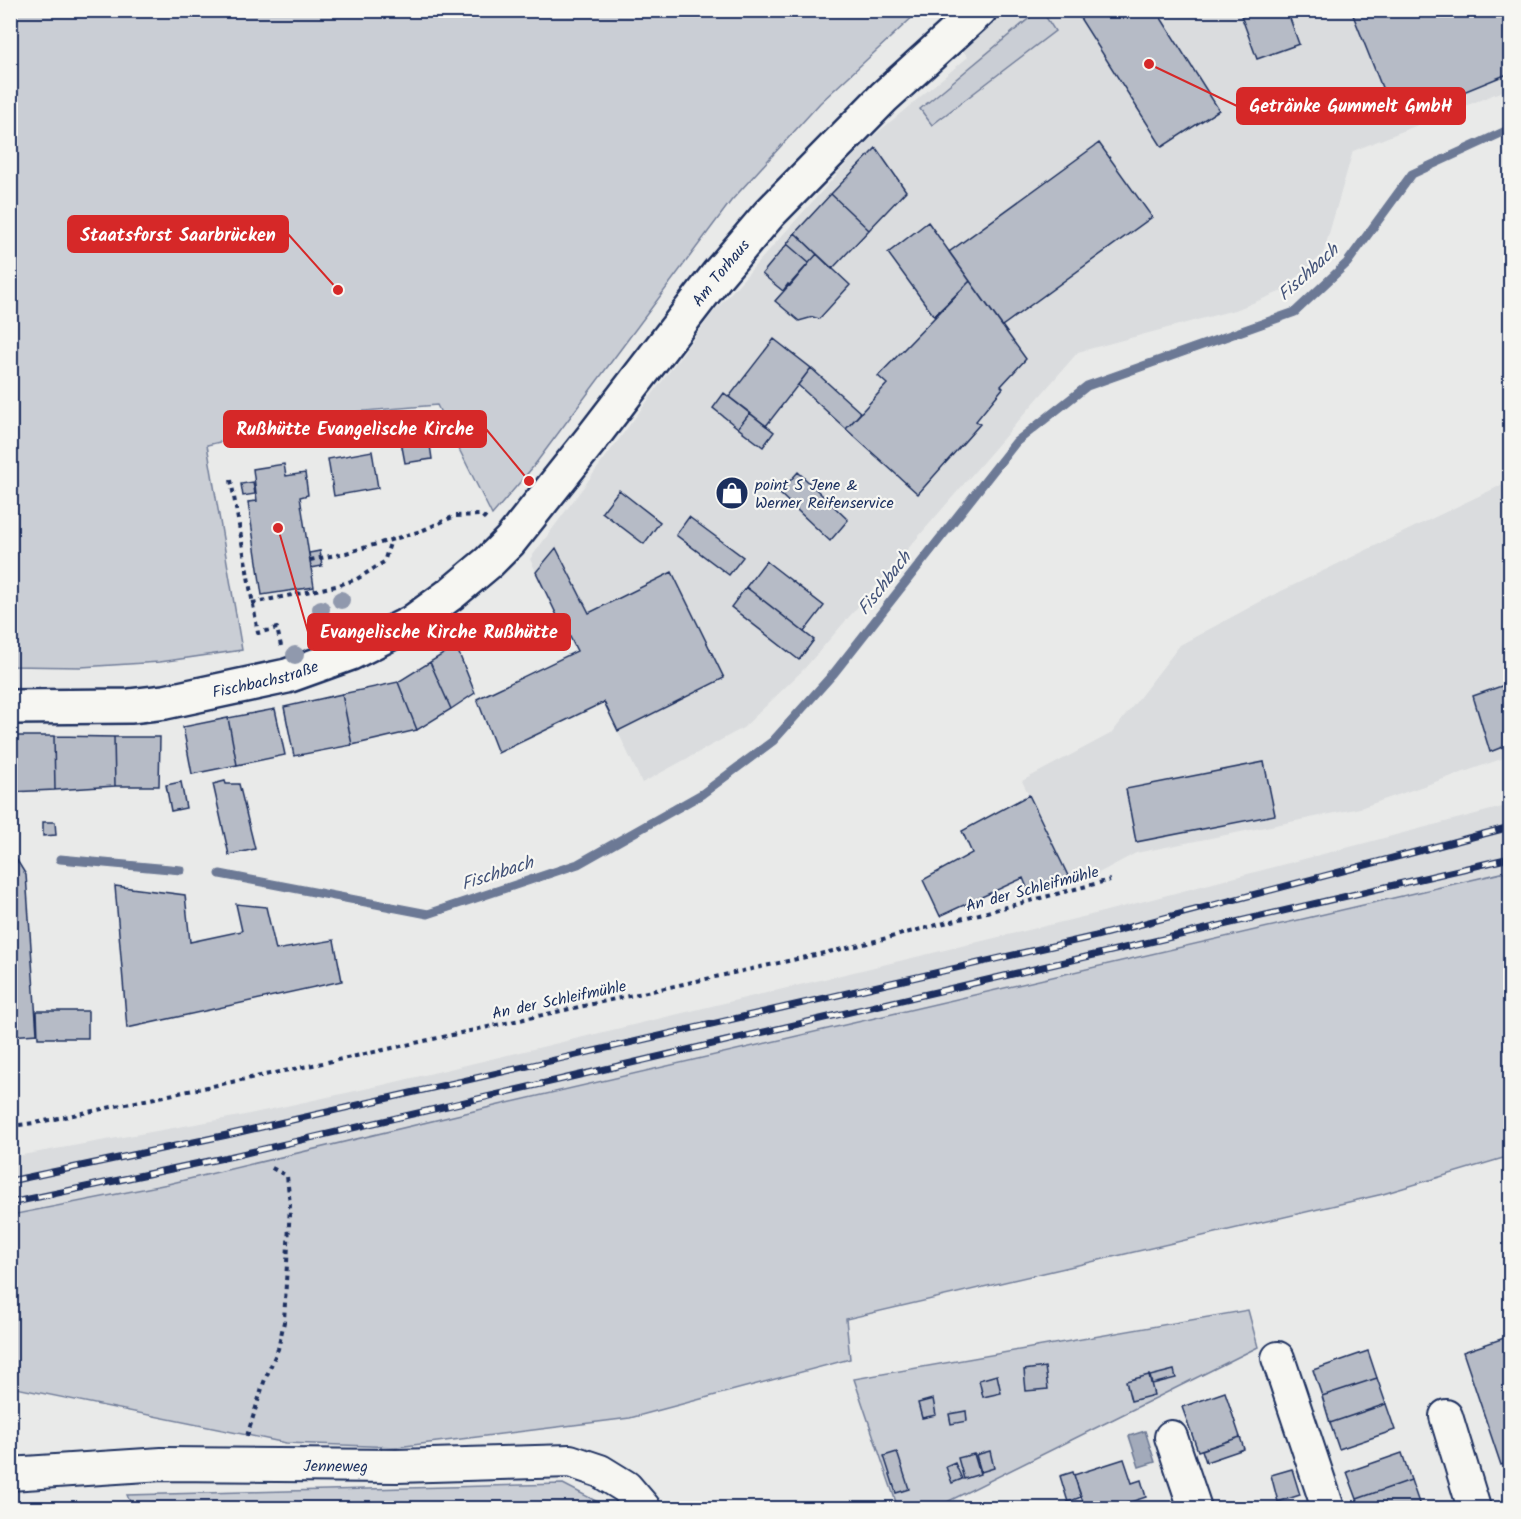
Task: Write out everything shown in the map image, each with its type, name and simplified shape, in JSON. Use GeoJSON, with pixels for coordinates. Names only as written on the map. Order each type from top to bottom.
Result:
{"type":"FeatureCollection","features":[{"type":"Feature","properties":{"kind":"main road","name":"Am Torhaus"},"geometry":{"type":"LineString","coordinates":[[489,562],[517,531],[718,274],[769,214],[884,97],[980,10]]}},
{"type":"Feature","properties":{"kind":"main road","name":"Fischbachstraße"},"geometry":{"type":"LineString","coordinates":[[10,707],[130,706],[165,702],[287,676],[351,653],[411,623],[489,562]]}},
{"type":"Feature","properties":{"kind":"street"},"geometry":{"type":"LineString","coordinates":[[1278,1358],[1328,1509]]}},
{"type":"Feature","properties":{"kind":"street"},"geometry":{"type":"LineString","coordinates":[[1446,1416],[1474,1509]]}},
{"type":"Feature","properties":{"kind":"street"},"geometry":{"type":"LineString","coordinates":[[1171,1437],[1195,1509]]}},
{"type":"Feature","properties":{"kind":"street","name":"Jenneweg"},"geometry":{"type":"LineString","coordinates":[[10,1474],[162,1464],[396,1466],[570,1461],[600,1471],[626,1487],[644,1509]]}},
{"type":"Feature","properties":{"kind":"path"},"geometry":{"type":"LineString","coordinates":[[231,480],[258,633],[277,628],[279,640]]}},
{"type":"Feature","properties":{"kind":"path"},"geometry":{"type":"LineString","coordinates":[[310,561],[421,531],[455,516],[481,515],[487,520]]}},
{"type":"Feature","properties":{"kind":"path"},"geometry":{"type":"LineString","coordinates":[[252,603],[315,591],[357,579],[384,562],[391,540]]}},
{"type":"Feature","properties":{"kind":"path","name":"An der Schleifmühle"},"geometry":{"type":"LineString","coordinates":[[10,1126],[34,1123],[356,1056],[833,951],[1110,880]]}},
{"type":"Feature","properties":{"kind":"path"},"geometry":{"type":"LineString","coordinates":[[243,1466],[243,1451],[254,1410],[270,1364],[278,1349],[284,1322],[290,1186],[287,1176],[268,1166]]}},
{"type":"Feature","properties":{"kind":"shaded area"},"geometry":{"type":"Polygon","coordinates":[[[10,11],[919,11],[820,103],[731,201],[533,467],[492,515],[437,405],[341,413],[207,445],[242,650],[160,662],[81,667],[11,666],[10,11]]]}},
{"type":"Feature","properties":{"kind":"shaded area"},"geometry":{"type":"Polygon","coordinates":[[[930,11],[1510,11],[1510,88],[1353,151],[1323,254],[1282,291],[1238,309],[1078,352],[804,669],[743,728],[642,783],[604,702],[625,692],[600,640],[577,651],[568,633],[566,634],[530,559],[712,314],[865,143],[968,57],[930,11]]]}},
{"type":"Feature","properties":{"kind":"shaded area"},"geometry":{"type":"Polygon","coordinates":[[[1038,11],[1042,11],[1055,31],[932,125],[920,109],[1038,11]]]}},
{"type":"Feature","properties":{"kind":"shaded area"},"geometry":{"type":"Polygon","coordinates":[[[1510,481],[1510,756],[1360,808],[1136,853],[1093,876],[1071,882],[1022,781],[1112,733],[1180,645],[1269,597],[1510,481]]]}},
{"type":"Feature","properties":{"kind":"shaded area"},"geometry":{"type":"Polygon","coordinates":[[[1510,805],[1510,871],[168,1184],[11,1215],[11,1157],[240,1116],[383,1085],[1095,914],[1510,805]]]}},
{"type":"Feature","properties":{"kind":"shaded area"},"geometry":{"type":"Polygon","coordinates":[[[1510,871],[1510,1156],[1383,1194],[846,1319],[850,1359],[630,1418],[397,1447],[286,1443],[11,1387],[11,1215],[168,1184],[1510,871]]]}},
{"type":"Feature","properties":{"kind":"shaded area"},"geometry":{"type":"Polygon","coordinates":[[[1248,1310],[1258,1347],[935,1508],[898,1508],[854,1379],[1248,1310]]]}},
{"type":"Feature","properties":{"kind":"shaded area"},"geometry":{"type":"Polygon","coordinates":[[[563,1484],[598,1502],[604,1508],[133,1508],[127,1495],[563,1484]]]}},
{"type":"Feature","properties":{"kind":"water"},"geometry":{"type":"Polygon","coordinates":[[[1145,1431],[1155,1462],[1139,1467],[1129,1436],[1145,1431]]]}},
{"type":"Feature","properties":{"kind":"building"},"geometry":{"type":"Polygon","coordinates":[[[1091,10],[1156,10],[1219,110],[1162,147],[1080,18],[1091,10]]]}},
{"type":"Feature","properties":{"kind":"building"},"geometry":{"type":"Polygon","coordinates":[[[1239,10],[1287,10],[1299,44],[1257,59],[1239,10]]]}},
{"type":"Feature","properties":{"kind":"building"},"geometry":{"type":"Polygon","coordinates":[[[1351,10],[1510,10],[1510,73],[1395,120],[1351,10]]]}},
{"type":"Feature","properties":{"kind":"building"},"geometry":{"type":"Polygon","coordinates":[[[1099,143],[1152,217],[1002,326],[949,252],[1099,143]]]}},
{"type":"Feature","properties":{"kind":"building"},"geometry":{"type":"Polygon","coordinates":[[[876,148],[906,191],[869,230],[831,194],[876,148]]]}},
{"type":"Feature","properties":{"kind":"building"},"geometry":{"type":"Polygon","coordinates":[[[831,194],[869,230],[832,269],[795,233],[831,194]]]}},
{"type":"Feature","properties":{"kind":"building"},"geometry":{"type":"Polygon","coordinates":[[[928,222],[970,281],[934,316],[888,253],[928,222]]]}},
{"type":"Feature","properties":{"kind":"building"},"geometry":{"type":"Polygon","coordinates":[[[795,233],[817,254],[809,263],[787,244],[795,233]]]}},
{"type":"Feature","properties":{"kind":"building"},"geometry":{"type":"Polygon","coordinates":[[[787,244],[809,263],[783,291],[762,274],[787,244]]]}},
{"type":"Feature","properties":{"kind":"building"},"geometry":{"type":"Polygon","coordinates":[[[817,254],[850,285],[819,319],[813,317],[799,321],[775,301],[817,254]]]}},
{"type":"Feature","properties":{"kind":"building"},"geometry":{"type":"Polygon","coordinates":[[[970,281],[1026,359],[1001,386],[1003,388],[976,421],[980,424],[918,494],[846,429],[887,384],[878,376],[970,281]]]}},
{"type":"Feature","properties":{"kind":"building"},"geometry":{"type":"Polygon","coordinates":[[[774,339],[811,368],[766,426],[729,397],[774,339]]]}},
{"type":"Feature","properties":{"kind":"building"},"geometry":{"type":"Polygon","coordinates":[[[811,368],[861,413],[846,429],[798,385],[811,368]]]}},
{"type":"Feature","properties":{"kind":"building"},"geometry":{"type":"Polygon","coordinates":[[[724,393],[750,413],[738,428],[713,408],[724,393]]]}},
{"type":"Feature","properties":{"kind":"building"},"geometry":{"type":"Polygon","coordinates":[[[750,413],[774,432],[763,447],[738,428],[750,413]]]}},
{"type":"Feature","properties":{"kind":"building"},"geometry":{"type":"Polygon","coordinates":[[[428,431],[432,459],[405,463],[400,436],[428,431]]]}},
{"type":"Feature","properties":{"kind":"building"},"geometry":{"type":"Polygon","coordinates":[[[372,451],[378,488],[334,496],[328,459],[372,451]]]}},
{"type":"Feature","properties":{"kind":"building"},"geometry":{"type":"Polygon","coordinates":[[[284,464],[286,476],[305,473],[308,495],[300,497],[314,587],[262,595],[248,502],[257,501],[253,469],[284,464]]]}},
{"type":"Feature","properties":{"kind":"building"},"geometry":{"type":"Polygon","coordinates":[[[798,472],[848,520],[830,541],[779,493],[798,472]]]}},
{"type":"Feature","properties":{"kind":"building"},"geometry":{"type":"Polygon","coordinates":[[[253,482],[255,494],[243,496],[241,484],[253,482]]]}},
{"type":"Feature","properties":{"kind":"building"},"geometry":{"type":"Polygon","coordinates":[[[619,490],[660,522],[644,544],[602,512],[619,490]]]}},
{"type":"Feature","properties":{"kind":"building"},"geometry":{"type":"Polygon","coordinates":[[[689,517],[743,557],[729,575],[676,535],[689,517]]]}},
{"type":"Feature","properties":{"kind":"building"},"geometry":{"type":"Polygon","coordinates":[[[556,548],[589,613],[672,572],[724,678],[618,731],[604,702],[498,753],[477,699],[577,651],[568,633],[566,634],[536,572],[556,548]]]}},
{"type":"Feature","properties":{"kind":"building"},"geometry":{"type":"Polygon","coordinates":[[[320,551],[322,566],[311,568],[309,553],[320,551]]]}},
{"type":"Feature","properties":{"kind":"building"},"geometry":{"type":"Polygon","coordinates":[[[766,561],[824,606],[804,632],[746,587],[766,561]]]}},
{"type":"Feature","properties":{"kind":"building"},"geometry":{"type":"Polygon","coordinates":[[[746,587],[814,640],[799,660],[731,607],[746,587]]]}},
{"type":"Feature","properties":{"kind":"building"},"geometry":{"type":"Polygon","coordinates":[[[456,646],[475,693],[451,709],[430,662],[456,646]]]}},
{"type":"Feature","properties":{"kind":"building"},"geometry":{"type":"Polygon","coordinates":[[[430,662],[451,709],[417,730],[398,682],[430,662]]]}},
{"type":"Feature","properties":{"kind":"building"},"geometry":{"type":"Polygon","coordinates":[[[398,682],[417,730],[352,745],[342,694],[398,682]]]}},
{"type":"Feature","properties":{"kind":"building"},"geometry":{"type":"Polygon","coordinates":[[[1510,683],[1510,744],[1490,752],[1473,696],[1510,683]]]}},
{"type":"Feature","properties":{"kind":"building"},"geometry":{"type":"Polygon","coordinates":[[[342,694],[352,745],[294,756],[284,707],[342,694]]]}},
{"type":"Feature","properties":{"kind":"building"},"geometry":{"type":"Polygon","coordinates":[[[275,709],[285,755],[237,765],[228,718],[275,709]]]}},
{"type":"Feature","properties":{"kind":"building"},"geometry":{"type":"Polygon","coordinates":[[[228,718],[237,765],[192,774],[183,727],[228,718]]]}},
{"type":"Feature","properties":{"kind":"building"},"geometry":{"type":"Polygon","coordinates":[[[10,736],[54,736],[55,790],[10,792],[10,736]]]}},
{"type":"Feature","properties":{"kind":"building"},"geometry":{"type":"Polygon","coordinates":[[[54,736],[114,737],[115,786],[55,790],[54,736]]]}},
{"type":"Feature","properties":{"kind":"building"},"geometry":{"type":"Polygon","coordinates":[[[114,737],[160,737],[159,786],[115,786],[114,737]]]}},
{"type":"Feature","properties":{"kind":"building"},"geometry":{"type":"Polygon","coordinates":[[[1264,762],[1275,815],[1136,842],[1126,789],[1264,762]]]}},
{"type":"Feature","properties":{"kind":"building"},"geometry":{"type":"Polygon","coordinates":[[[225,781],[226,784],[239,784],[255,849],[229,855],[213,784],[225,781]]]}},
{"type":"Feature","properties":{"kind":"building"},"geometry":{"type":"Polygon","coordinates":[[[181,782],[186,808],[171,811],[166,785],[181,782]]]}},
{"type":"Feature","properties":{"kind":"building"},"geometry":{"type":"Polygon","coordinates":[[[1029,795],[1071,882],[1028,890],[1023,878],[940,916],[923,880],[972,853],[962,831],[1029,795]]]}},
{"type":"Feature","properties":{"kind":"building"},"geometry":{"type":"Polygon","coordinates":[[[43,822],[55,822],[56,835],[43,836],[43,822]]]}},
{"type":"Feature","properties":{"kind":"building"},"geometry":{"type":"Polygon","coordinates":[[[10,849],[26,875],[37,1034],[10,1036],[10,849]]]}},
{"type":"Feature","properties":{"kind":"building"},"geometry":{"type":"Polygon","coordinates":[[[115,886],[185,895],[190,942],[242,931],[236,904],[266,907],[276,950],[334,940],[342,981],[127,1028],[115,886]]]}},
{"type":"Feature","properties":{"kind":"building"},"geometry":{"type":"Polygon","coordinates":[[[37,1011],[88,1011],[88,1038],[38,1038],[37,1011]]]}},
{"type":"Feature","properties":{"kind":"building"},"geometry":{"type":"Polygon","coordinates":[[[1510,1336],[1510,1462],[1501,1465],[1463,1352],[1510,1336]]]}},
{"type":"Feature","properties":{"kind":"building"},"geometry":{"type":"Polygon","coordinates":[[[1368,1351],[1377,1378],[1322,1396],[1313,1370],[1368,1351]]]}},
{"type":"Feature","properties":{"kind":"building"},"geometry":{"type":"Polygon","coordinates":[[[1045,1367],[1048,1389],[1026,1391],[1024,1370],[1045,1367]]]}},
{"type":"Feature","properties":{"kind":"building"},"geometry":{"type":"Polygon","coordinates":[[[1174,1370],[1176,1378],[1152,1384],[1150,1376],[1174,1370]]]}},
{"type":"Feature","properties":{"kind":"building"},"geometry":{"type":"Polygon","coordinates":[[[997,1375],[1001,1393],[983,1397],[979,1380],[997,1375]]]}},
{"type":"Feature","properties":{"kind":"building"},"geometry":{"type":"Polygon","coordinates":[[[1149,1375],[1154,1395],[1131,1401],[1126,1381],[1149,1375]]]}},
{"type":"Feature","properties":{"kind":"building"},"geometry":{"type":"Polygon","coordinates":[[[1377,1378],[1386,1404],[1330,1423],[1322,1396],[1377,1378]]]}},
{"type":"Feature","properties":{"kind":"building"},"geometry":{"type":"Polygon","coordinates":[[[1225,1392],[1240,1437],[1198,1451],[1182,1407],[1225,1392]]]}},
{"type":"Feature","properties":{"kind":"building"},"geometry":{"type":"Polygon","coordinates":[[[933,1399],[936,1415],[922,1418],[918,1403],[933,1399]]]}},
{"type":"Feature","properties":{"kind":"building"},"geometry":{"type":"Polygon","coordinates":[[[1386,1404],[1395,1430],[1339,1449],[1330,1423],[1386,1404]]]}},
{"type":"Feature","properties":{"kind":"building"},"geometry":{"type":"Polygon","coordinates":[[[966,1411],[967,1421],[951,1424],[949,1414],[966,1411]]]}},
{"type":"Feature","properties":{"kind":"building"},"geometry":{"type":"Polygon","coordinates":[[[1240,1437],[1244,1449],[1206,1462],[1202,1450],[1240,1437]]]}},
{"type":"Feature","properties":{"kind":"building"},"geometry":{"type":"Polygon","coordinates":[[[990,1451],[994,1468],[981,1472],[976,1455],[990,1451]]]}},
{"type":"Feature","properties":{"kind":"building"},"geometry":{"type":"Polygon","coordinates":[[[897,1452],[909,1489],[896,1493],[884,1456],[897,1452]]]}},
{"type":"Feature","properties":{"kind":"building"},"geometry":{"type":"Polygon","coordinates":[[[1402,1453],[1411,1480],[1357,1499],[1347,1472],[1402,1453]]]}},
{"type":"Feature","properties":{"kind":"building"},"geometry":{"type":"Polygon","coordinates":[[[974,1454],[980,1474],[964,1479],[958,1458],[974,1454]]]}},
{"type":"Feature","properties":{"kind":"building"},"geometry":{"type":"Polygon","coordinates":[[[1124,1459],[1132,1483],[1141,1480],[1146,1497],[1112,1508],[1085,1508],[1074,1475],[1124,1459]]]}},
{"type":"Feature","properties":{"kind":"building"},"geometry":{"type":"Polygon","coordinates":[[[955,1463],[962,1479],[952,1483],[946,1467],[955,1463]]]}},
{"type":"Feature","properties":{"kind":"building"},"geometry":{"type":"Polygon","coordinates":[[[1292,1469],[1300,1495],[1278,1502],[1271,1475],[1292,1469]]]}},
{"type":"Feature","properties":{"kind":"building"},"geometry":{"type":"Polygon","coordinates":[[[1073,1472],[1081,1497],[1068,1502],[1060,1476],[1073,1472]]]}},
{"type":"Feature","properties":{"kind":"building"},"geometry":{"type":"Polygon","coordinates":[[[1411,1480],[1420,1506],[1360,1508],[1357,1499],[1411,1480]]]}},
{"type":"Feature","properties":{"kind":"waterway","name":"Fischbach"},"geometry":{"type":"LineString","coordinates":[[220,874],[428,914],[578,864],[702,794],[773,741],[834,673],[1016,442],[1087,386],[1295,312],[1347,263],[1412,174],[1510,129]]}},
{"type":"Feature","properties":{"kind":"waterway","name":"Fischbach"},"geometry":{"type":"LineString","coordinates":[[60,859],[181,870]]}},
{"type":"Feature","properties":{"kind":"railway"},"geometry":{"type":"LineString","coordinates":[[10,1181],[227,1135],[1096,936],[1510,827]]}},
{"type":"Feature","properties":{"kind":"railway"},"geometry":{"type":"LineString","coordinates":[[10,1203],[233,1156],[1510,858]]}},
{"type":"Feature","properties":{"kind":"place","name":"Getränke Gummelt GmbH"},"geometry":{"type":"Point","coordinates":[1149,64]}},
{"type":"Feature","properties":{"kind":"place","name":"Staatsforst Saarbrücken"},"geometry":{"type":"Point","coordinates":[338,290]}},
{"type":"Feature","properties":{"kind":"place","name":"Rußhütte Evangelische Kirche"},"geometry":{"type":"Point","coordinates":[529,481]}},
{"type":"Feature","properties":{"kind":"place","name":"point S Jene & Werner Reifenservice"},"geometry":{"type":"Point","coordinates":[732,493]}},
{"type":"Feature","properties":{"kind":"place","name":"Evangelische Kirche Rußhütte"},"geometry":{"type":"Point","coordinates":[278,528]}}]}
